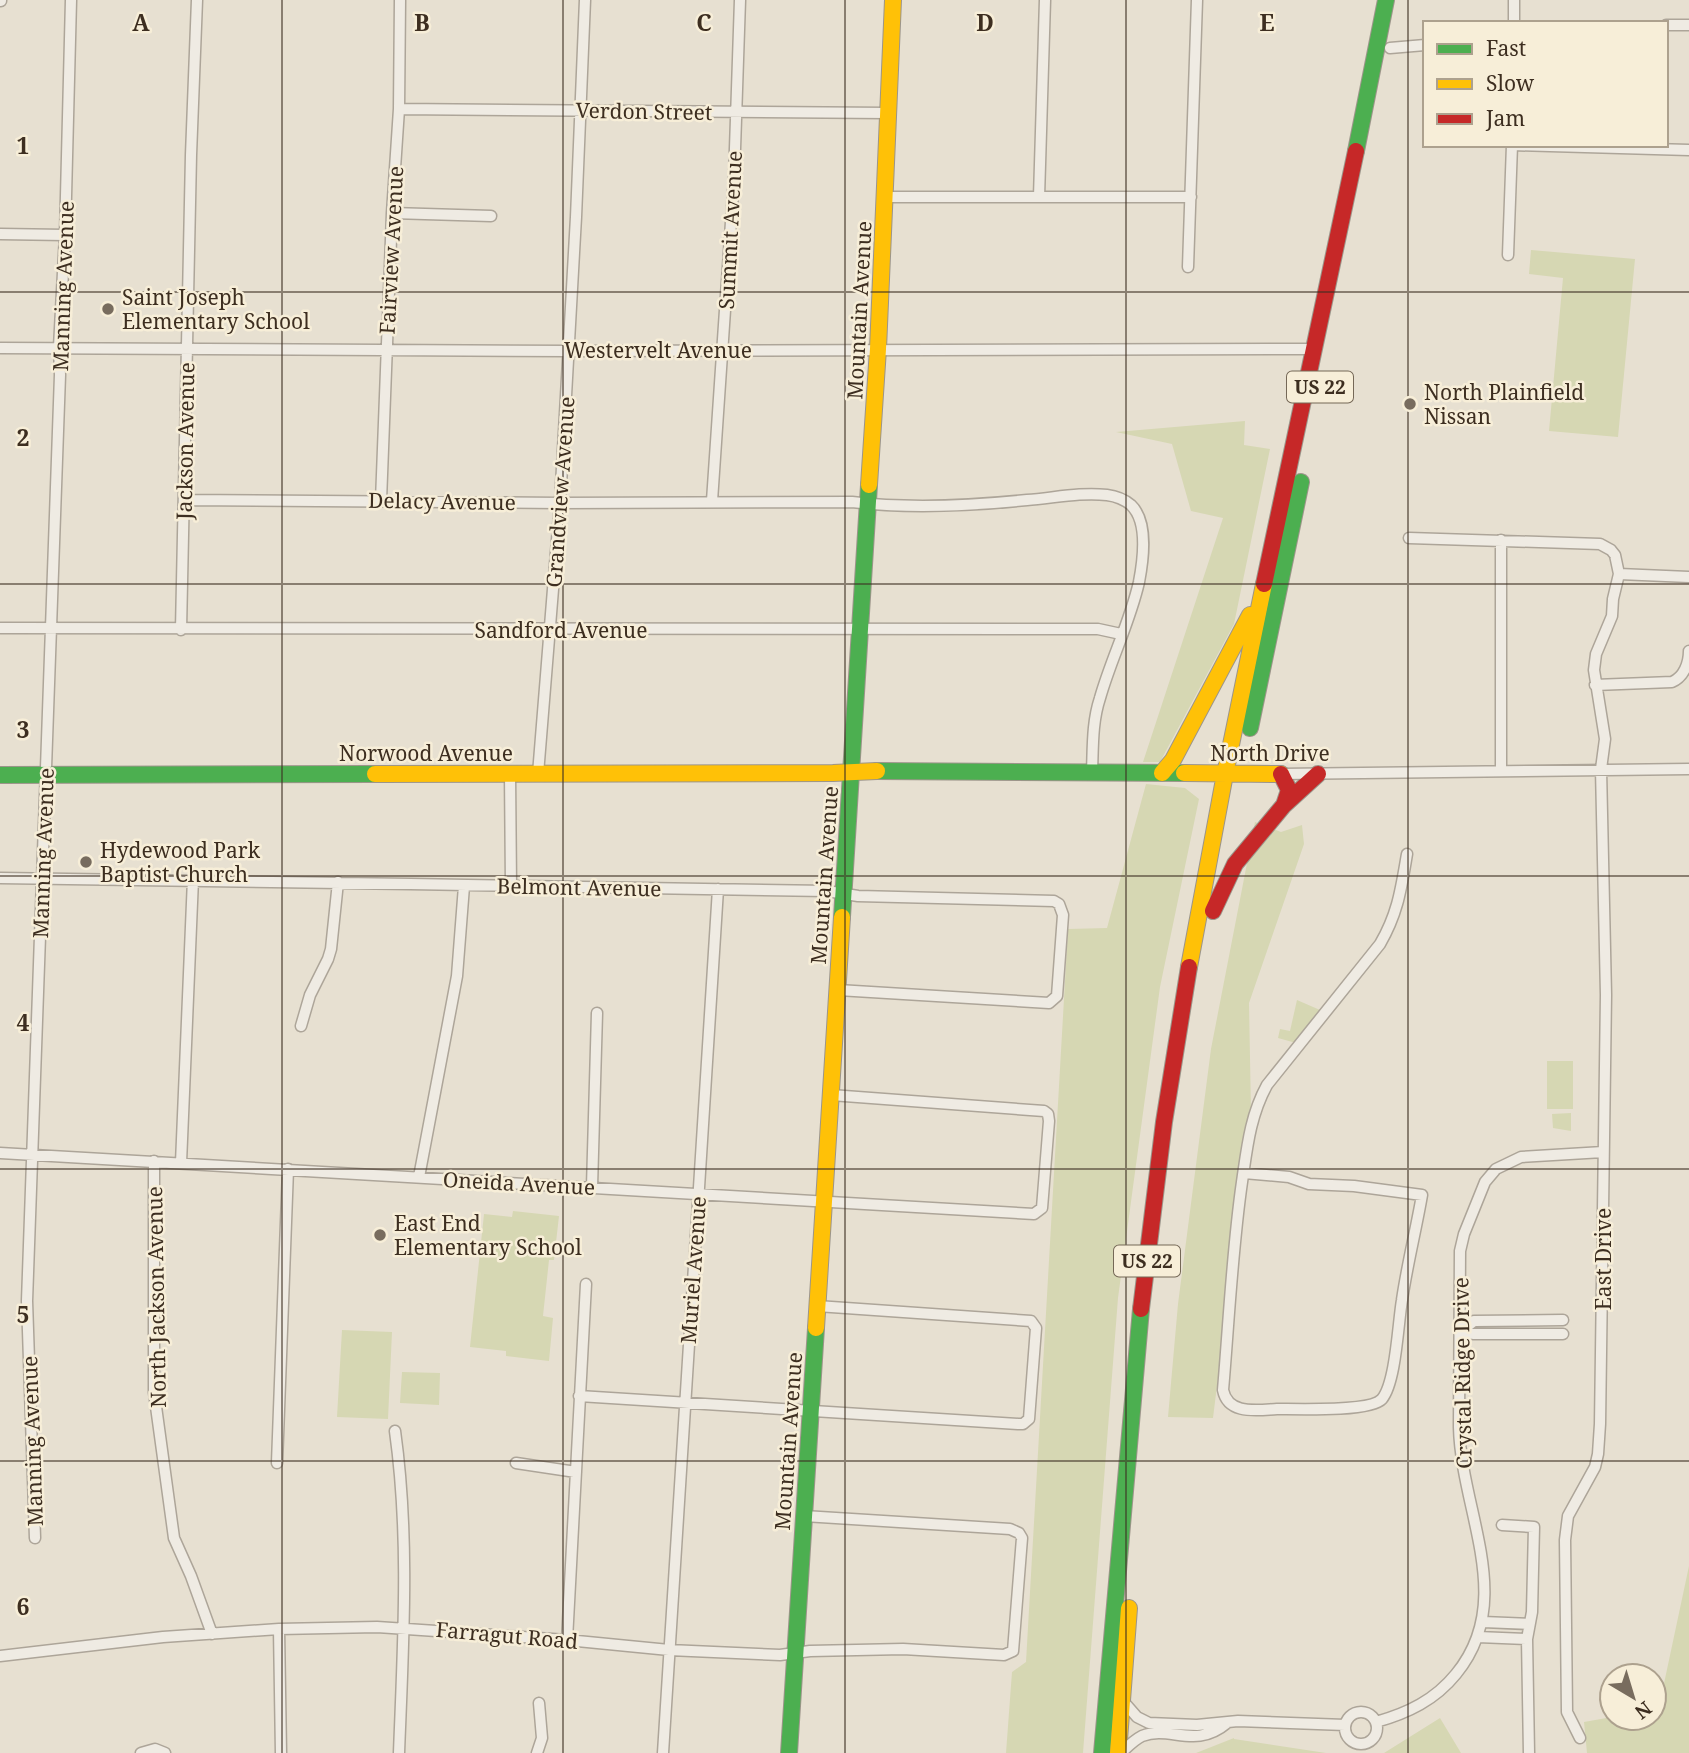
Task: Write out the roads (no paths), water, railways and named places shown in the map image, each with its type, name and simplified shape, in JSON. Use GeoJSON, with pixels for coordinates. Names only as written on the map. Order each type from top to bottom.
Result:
{"type":"FeatureCollection","features":[{"type":"Feature","properties":{"kind":"main road","name":"Mountain Avenue"},"geometry":{"type":"LineString","coordinates":[[789,1753],[878,349],[892,0]]}},
{"type":"Feature","properties":{"kind":"main road","name":"US 22"},"geometry":{"type":"LineString","coordinates":[[1120,1753],[1156,1282],[1183,1074],[1213,911],[1261,595],[1386,0]]}},
{"type":"Feature","properties":{"kind":"main road","name":"US 22"},"geometry":{"type":"LineString","coordinates":[[1102,1753],[1143,1294],[1177,1038],[1399,0]]}},
{"type":"Feature","properties":{"kind":"main road"},"geometry":{"type":"LineString","coordinates":[[1162,774],[1173,760],[1261,595]]}},
{"type":"Feature","properties":{"kind":"main road","name":"North Drive"},"geometry":{"type":"LineString","coordinates":[[851,771],[1281,774]]}},
{"type":"Feature","properties":{"kind":"main road","name":"Norwood Avenue"},"geometry":{"type":"LineString","coordinates":[[0,775],[851,771]]}},
{"type":"Feature","properties":{"kind":"main road"},"geometry":{"type":"LineString","coordinates":[[1281,774],[1289,790],[1284,806]]}},
{"type":"Feature","properties":{"kind":"main road"},"geometry":{"type":"LineString","coordinates":[[1213,911],[1240,855],[1284,806],[1318,774]]}},
{"type":"Feature","properties":{"kind":"street","name":"Manning Avenue"},"geometry":{"type":"LineString","coordinates":[[35,1538],[27,1301],[71,0]]}},
{"type":"Feature","properties":{"kind":"street","name":"Jackson Avenue"},"geometry":{"type":"LineString","coordinates":[[181,630],[197,0]]}},
{"type":"Feature","properties":{"kind":"street","name":"Fairview Avenue"},"geometry":{"type":"LineString","coordinates":[[381,501],[392,213],[399,109],[400,0]]}},
{"type":"Feature","properties":{"kind":"street","name":"Grandview Avenue"},"geometry":{"type":"LineString","coordinates":[[538,774],[560,503],[584,0]]}},
{"type":"Feature","properties":{"kind":"street","name":"Summit Avenue"},"geometry":{"type":"LineString","coordinates":[[712,502],[737,112],[740,0]]}},
{"type":"Feature","properties":{"kind":"street"},"geometry":{"type":"LineString","coordinates":[[1039,197],[1045,0]]}},
{"type":"Feature","properties":{"kind":"street"},"geometry":{"type":"LineString","coordinates":[[1188,267],[1197,0]]}},
{"type":"Feature","properties":{"kind":"street"},"geometry":{"type":"LineString","coordinates":[[1514,0],[1514,21]]}},
{"type":"Feature","properties":{"kind":"street"},"geometry":{"type":"LineString","coordinates":[[1668,25],[1689,25]]}},
{"type":"Feature","properties":{"kind":"street"},"geometry":{"type":"LineString","coordinates":[[1390,48],[1423,45]]}},
{"type":"Feature","properties":{"kind":"street","name":"Verdon Street"},"geometry":{"type":"LineString","coordinates":[[399,109],[888,113]]}},
{"type":"Feature","properties":{"kind":"street"},"geometry":{"type":"LineString","coordinates":[[1508,255],[1512,147]]}},
{"type":"Feature","properties":{"kind":"street"},"geometry":{"type":"LineString","coordinates":[[1583,147],[1689,150]]}},
{"type":"Feature","properties":{"kind":"street"},"geometry":{"type":"LineString","coordinates":[[886,197],[1191,197]]}},
{"type":"Feature","properties":{"kind":"street"},"geometry":{"type":"LineString","coordinates":[[392,213],[492,216]]}},
{"type":"Feature","properties":{"kind":"street"},"geometry":{"type":"LineString","coordinates":[[0,234],[65,235]]}},
{"type":"Feature","properties":{"kind":"street","name":"Westervelt Avenue"},"geometry":{"type":"LineString","coordinates":[[0,348],[569,351],[1315,348]]}},
{"type":"Feature","properties":{"kind":"street","name":"Delacy Avenue"},"geometry":{"type":"LineString","coordinates":[[184,500],[852,502],[883,506],[971,505],[1080,494],[1111,495],[1126,502],[1136,511],[1143,546],[1139,583],[1121,634]]}},
{"type":"Feature","properties":{"kind":"street"},"geometry":{"type":"LineString","coordinates":[[1409,538],[1600,544],[1615,555],[1619,574],[1689,577]]}},
{"type":"Feature","properties":{"kind":"street"},"geometry":{"type":"LineString","coordinates":[[1501,770],[1502,540]]}},
{"type":"Feature","properties":{"kind":"street","name":"East Drive"},"geometry":{"type":"LineString","coordinates":[[1580,1738],[1567,1712],[1565,1541],[1568,1516],[1595,1467],[1598,1454],[1603,1323],[1606,995],[1601,769],[1605,739],[1595,685],[1596,654],[1612,616],[1619,574]]}},
{"type":"Feature","properties":{"kind":"street","name":"Sandford Avenue"},"geometry":{"type":"LineString","coordinates":[[0,628],[1098,629],[1121,634]]}},
{"type":"Feature","properties":{"kind":"street"},"geometry":{"type":"LineString","coordinates":[[1092,772],[1096,715],[1121,634]]}},
{"type":"Feature","properties":{"kind":"street"},"geometry":{"type":"LineString","coordinates":[[1595,685],[1672,682],[1677,680],[1689,663],[1689,650]]}},
{"type":"Feature","properties":{"kind":"street","name":"North Drive"},"geometry":{"type":"LineString","coordinates":[[1281,774],[1689,769]]}},
{"type":"Feature","properties":{"kind":"street"},"geometry":{"type":"LineString","coordinates":[[510,774],[511,887]]}},
{"type":"Feature","properties":{"kind":"street"},"geometry":{"type":"LineString","coordinates":[[1244,1172],[1289,1177],[1309,1184],[1354,1186],[1423,1195],[1402,1298],[1392,1373],[1382,1399],[1365,1406],[1337,1409],[1246,1410],[1231,1405],[1223,1390],[1236,1232],[1244,1172],[1247,1150],[1250,1130],[1259,1100],[1267,1085],[1359,972],[1392,922],[1399,905],[1407,854]]}},
{"type":"Feature","properties":{"kind":"street","name":"Belmont Avenue"},"geometry":{"type":"LineString","coordinates":[[0,878],[827,891],[858,897],[1054,901],[1059,904],[1063,915],[1057,996],[1049,1003],[838,990]]}},
{"type":"Feature","properties":{"kind":"street","name":"North Jackson Avenue"},"geometry":{"type":"LineString","coordinates":[[180,1163],[193,879]]}},
{"type":"Feature","properties":{"kind":"street"},"geometry":{"type":"LineString","coordinates":[[300,1026],[310,995],[331,949],[338,882]]}},
{"type":"Feature","properties":{"kind":"street"},"geometry":{"type":"LineString","coordinates":[[419,1177],[457,976],[464,886]]}},
{"type":"Feature","properties":{"kind":"street","name":"Muriel Avenue"},"geometry":{"type":"LineString","coordinates":[[663,1753],[718,889]]}},
{"type":"Feature","properties":{"kind":"street"},"geometry":{"type":"LineString","coordinates":[[592,1187],[597,1013]]}},
{"type":"Feature","properties":{"kind":"street","name":"Oneida Avenue"},"geometry":{"type":"LineString","coordinates":[[0,1153],[1034,1214],[1042,1208],[1049,1121],[1048,1114],[1044,1111],[831,1095]]}},
{"type":"Feature","properties":{"kind":"street","name":"Crystal Ridge Drive"},"geometry":{"type":"LineString","coordinates":[[1376,1722],[1400,1715],[1446,1686],[1475,1648],[1483,1622],[1486,1590],[1484,1570],[1460,1455],[1460,1251],[1464,1234],[1485,1182],[1496,1169],[1521,1157],[1561,1156],[1570,1159],[1603,1156]]}},
{"type":"Feature","properties":{"kind":"street","name":"North Jackson Avenue"},"geometry":{"type":"LineString","coordinates":[[154,1161],[154,1392],[174,1538],[212,1634]]}},
{"type":"Feature","properties":{"kind":"street"},"geometry":{"type":"LineString","coordinates":[[276,1463],[288,1169]]}},
{"type":"Feature","properties":{"kind":"street"},"geometry":{"type":"LineString","coordinates":[[567,1640],[586,1284]]}},
{"type":"Feature","properties":{"kind":"street"},"geometry":{"type":"LineString","coordinates":[[579,1396],[1018,1424],[1026,1422],[1030,1415],[1036,1328],[1031,1321],[817,1306]]}},
{"type":"Feature","properties":{"kind":"street"},"geometry":{"type":"LineString","coordinates":[[1460,1332],[1474,1321],[1563,1320]]}},
{"type":"Feature","properties":{"kind":"street"},"geometry":{"type":"LineString","coordinates":[[1460,1332],[1563,1334]]}},
{"type":"Feature","properties":{"kind":"street"},"geometry":{"type":"LineString","coordinates":[[395,1432],[403,1488],[404,1627],[399,1753]]}},
{"type":"Feature","properties":{"kind":"street"},"geometry":{"type":"LineString","coordinates":[[516,1463],[576,1472]]}},
{"type":"Feature","properties":{"kind":"street","name":"Farragut Road"},"geometry":{"type":"LineString","coordinates":[[0,1657],[163,1637],[279,1629],[404,1627],[669,1650],[780,1655],[903,1649],[1004,1655],[1013,1651],[1021,1538],[1019,1533],[1010,1529],[804,1516]]}},
{"type":"Feature","properties":{"kind":"street"},"geometry":{"type":"LineString","coordinates":[[1502,1525],[1534,1527],[1532,1612],[1527,1639],[1529,1753]]}},
{"type":"Feature","properties":{"kind":"street"},"geometry":{"type":"LineString","coordinates":[[1483,1622],[1529,1624]]}},
{"type":"Feature","properties":{"kind":"street"},"geometry":{"type":"LineString","coordinates":[[279,1629],[281,1753]]}},
{"type":"Feature","properties":{"kind":"street"},"geometry":{"type":"LineString","coordinates":[[1478,1637],[1527,1639]]}},
{"type":"Feature","properties":{"kind":"street","name":"Crystal Ridge Drive"},"geometry":{"type":"LineString","coordinates":[[1122,1700],[1137,1717],[1149,1723],[1197,1725],[1238,1721],[1345,1725]]}},
{"type":"Feature","properties":{"kind":"street"},"geometry":{"type":"LineString","coordinates":[[537,1753],[542,1738],[540,1703]]}},
{"type":"Feature","properties":{"kind":"street","name":"Crystal Ridge Drive"},"geometry":{"type":"LineString","coordinates":[[1359,1712],[1369,1714],[1376,1722],[1376,1733],[1364,1743],[1350,1739],[1345,1725],[1350,1717],[1359,1712]]}},
{"type":"Feature","properties":{"kind":"street","name":"Crystal Ridge Drive"},"geometry":{"type":"LineString","coordinates":[[1120,1753],[1141,1737],[1150,1734],[1201,1735],[1217,1731],[1227,1723]]}},
{"type":"Feature","properties":{"kind":"street"},"geometry":{"type":"LineString","coordinates":[[141,1753],[155,1749],[165,1753]]}},
{"type":"Feature","properties":{"kind":"place","name":"Saint Joseph Elementary School"},"geometry":{"type":"Point","coordinates":[108,309]}},
{"type":"Feature","properties":{"kind":"place","name":"North Plainfield Nissan"},"geometry":{"type":"Point","coordinates":[1410,404]}},
{"type":"Feature","properties":{"kind":"place","name":"Hydewood Park Baptist Church"},"geometry":{"type":"Point","coordinates":[86,862]}},
{"type":"Feature","properties":{"kind":"place","name":"East End Elementary School"},"geometry":{"type":"Point","coordinates":[380,1235]}}]}
